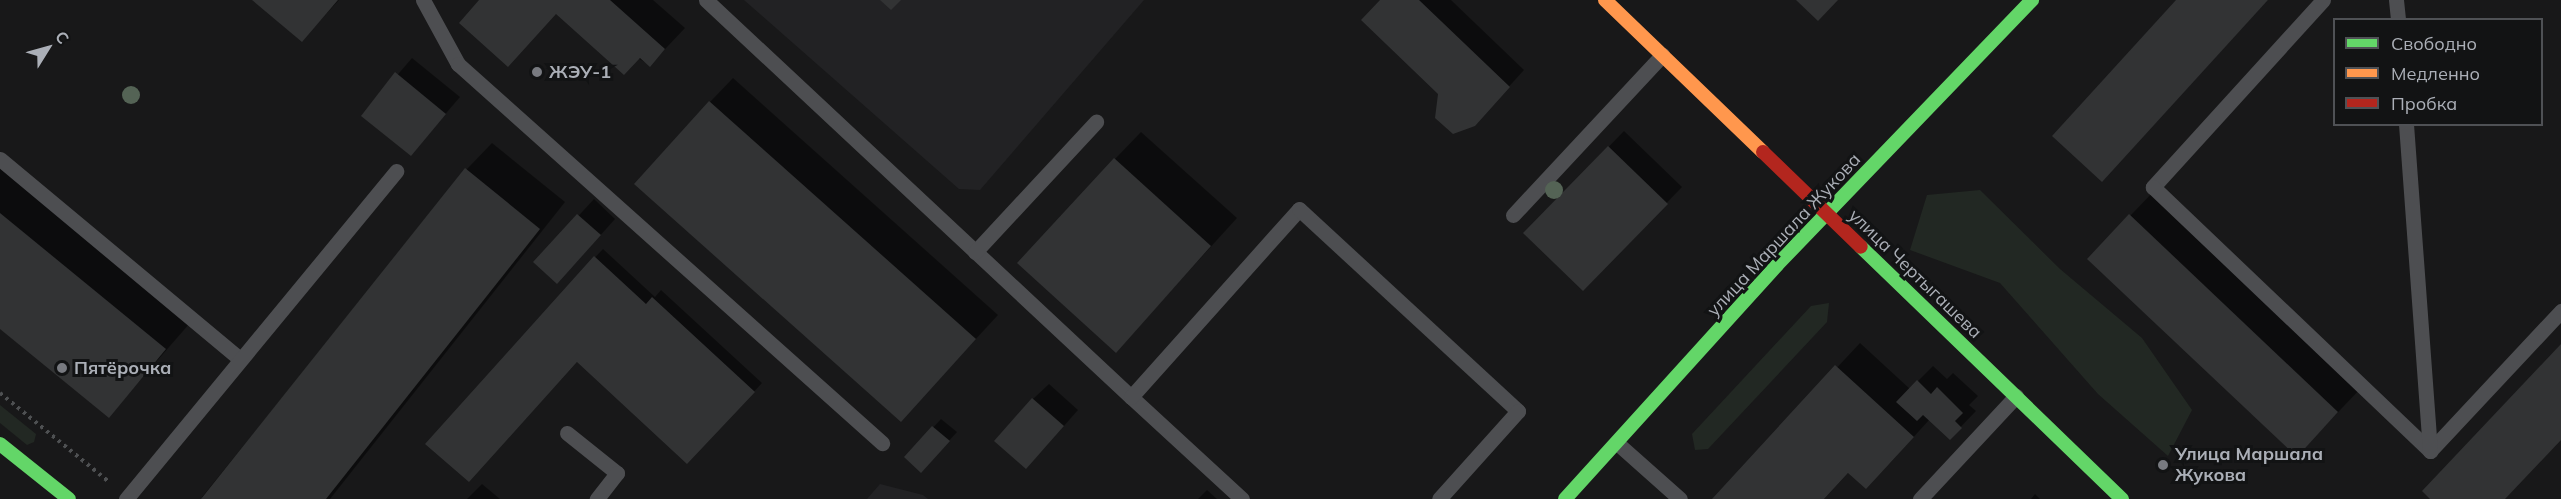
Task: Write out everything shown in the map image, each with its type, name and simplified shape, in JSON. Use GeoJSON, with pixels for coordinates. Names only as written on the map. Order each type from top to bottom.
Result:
{"type":"FeatureCollection","features":[{"type":"Feature","properties":{"kind":"street","name":"улица Чертыгашева"},"geometry":{"type":"LineString","coordinates":[[1605,0],[2122,499]]}},
{"type":"Feature","properties":{"kind":"street","name":"улица Маршала Жукова"},"geometry":{"type":"LineString","coordinates":[[1565,499],[1827,214],[2032,0]]}},
{"type":"Feature","properties":{"kind":"street"},"geometry":{"type":"LineString","coordinates":[[0,444],[69,499]]}},
{"type":"Feature","properties":{"kind":"lane"},"geometry":{"type":"LineString","coordinates":[[423,0],[458,64],[882,443]]}},
{"type":"Feature","properties":{"kind":"lane"},"geometry":{"type":"LineString","coordinates":[[706,0],[1242,499]]}},
{"type":"Feature","properties":{"kind":"lane"},"geometry":{"type":"LineString","coordinates":[[2324,0],[2153,187],[2430,451]]}},
{"type":"Feature","properties":{"kind":"lane"},"geometry":{"type":"LineString","coordinates":[[2396,0],[2398,18]]}},
{"type":"Feature","properties":{"kind":"lane"},"geometry":{"type":"LineString","coordinates":[[1513,215],[1662,55]]}},
{"type":"Feature","properties":{"kind":"lane"},"geometry":{"type":"LineString","coordinates":[[975,252],[1096,122]]}},
{"type":"Feature","properties":{"kind":"lane"},"geometry":{"type":"LineString","coordinates":[[2406,126],[2430,451]]}},
{"type":"Feature","properties":{"kind":"lane"},"geometry":{"type":"LineString","coordinates":[[0,159],[240,359]]}},
{"type":"Feature","properties":{"kind":"lane"},"geometry":{"type":"LineString","coordinates":[[127,498],[396,171]]}},
{"type":"Feature","properties":{"kind":"lane"},"geometry":{"type":"LineString","coordinates":[[1131,397],[1299,209],[1518,411],[1438,499]]}},
{"type":"Feature","properties":{"kind":"lane"},"geometry":{"type":"LineString","coordinates":[[2430,451],[2561,311]]}},
{"type":"Feature","properties":{"kind":"lane"},"geometry":{"type":"LineString","coordinates":[[1920,499],[2016,396]]}},
{"type":"Feature","properties":{"kind":"lane"},"geometry":{"type":"LineString","coordinates":[[567,433],[617,473],[597,499]]}},
{"type":"Feature","properties":{"kind":"lane"},"geometry":{"type":"LineString","coordinates":[[1617,443],[1680,499]]}},
{"type":"Feature","properties":{"kind":"path"},"geometry":{"type":"LineString","coordinates":[[0,393],[127,498]]}},
{"type":"Feature","properties":{"kind":"shaded area"},"geometry":{"type":"Polygon","coordinates":[[[744,0],[1144,0],[980,190],[959,189],[744,0]]]}},
{"type":"Feature","properties":{"kind":"shaded area"},"geometry":{"type":"Polygon","coordinates":[[[1980,190],[2060,269],[2142,338],[2192,410],[2168,456],[2098,394],[2000,283],[1910,250],[1927,195],[1980,190]]]}},
{"type":"Feature","properties":{"kind":"shaded area"},"geometry":{"type":"Polygon","coordinates":[[[1829,303],[1827,322],[1708,449],[1695,450],[1692,434],[1811,306],[1829,303]]]}},
{"type":"Feature","properties":{"kind":"shaded area"},"geometry":{"type":"Polygon","coordinates":[[[0,405],[36,434],[34,442],[27,445],[0,423],[0,405]]]}},
{"type":"Feature","properties":{"kind":"shaded area"},"geometry":{"type":"Polygon","coordinates":[[[880,484],[923,495],[928,499],[867,499],[880,484]]]}},
{"type":"Feature","properties":{"kind":"building"},"geometry":{"type":"Polygon","coordinates":[[[252,0],[338,0],[302,42],[252,0]]]}},
{"type":"Feature","properties":{"kind":"building"},"geometry":{"type":"Polygon","coordinates":[[[479,0],[610,0],[665,49],[650,67],[640,58],[624,75],[556,14],[508,67],[459,23],[479,0]]]}},
{"type":"Feature","properties":{"kind":"building"},"geometry":{"type":"Polygon","coordinates":[[[880,0],[901,0],[891,10],[880,0]]]}},
{"type":"Feature","properties":{"kind":"building"},"geometry":{"type":"Polygon","coordinates":[[[1380,0],[1419,0],[1510,87],[1475,126],[1453,134],[1435,118],[1438,94],[1361,20],[1380,0]]]}},
{"type":"Feature","properties":{"kind":"building"},"geometry":{"type":"Polygon","coordinates":[[[1796,0],[1838,0],[1818,21],[1796,0]]]}},
{"type":"Feature","properties":{"kind":"building"},"geometry":{"type":"Polygon","coordinates":[[[2176,0],[2268,0],[2102,182],[2052,136],[2176,0]]]}},
{"type":"Feature","properties":{"kind":"building"},"geometry":{"type":"Polygon","coordinates":[[[395,72],[446,114],[411,156],[361,116],[395,72]]]}},
{"type":"Feature","properties":{"kind":"building"},"geometry":{"type":"Polygon","coordinates":[[[709,101],[976,339],[901,422],[634,184],[709,101]]]}},
{"type":"Feature","properties":{"kind":"building"},"geometry":{"type":"Polygon","coordinates":[[[1608,146],[1668,204],[1583,291],[1523,233],[1608,146]]]}},
{"type":"Feature","properties":{"kind":"building"},"geometry":{"type":"Polygon","coordinates":[[[1114,158],[1211,246],[1116,353],[1017,263],[1114,158]]]}},
{"type":"Feature","properties":{"kind":"building"},"geometry":{"type":"Polygon","coordinates":[[[465,168],[540,229],[326,499],[201,499],[465,168]]]}},
{"type":"Feature","properties":{"kind":"building"},"geometry":{"type":"Polygon","coordinates":[[[0,213],[166,349],[109,418],[0,329],[0,213]]]}},
{"type":"Feature","properties":{"kind":"building"},"geometry":{"type":"Polygon","coordinates":[[[577,214],[601,235],[557,284],[533,262],[577,214]]]}},
{"type":"Feature","properties":{"kind":"building"},"geometry":{"type":"Polygon","coordinates":[[[2129,214],[2338,412],[2297,457],[2087,259],[2129,214]]]}},
{"type":"Feature","properties":{"kind":"building"},"geometry":{"type":"Polygon","coordinates":[[[594,256],[646,304],[652,297],[755,392],[687,464],[577,362],[469,482],[425,444],[594,256]]]}},
{"type":"Feature","properties":{"kind":"building"},"geometry":{"type":"Polygon","coordinates":[[[2561,344],[2561,440],[2505,499],[2430,499],[2422,491],[2561,344]]]}},
{"type":"Feature","properties":{"kind":"building"},"geometry":{"type":"Polygon","coordinates":[[[1835,365],[1914,437],[1866,489],[1848,473],[1824,499],[1712,499],[1835,365]]]}},
{"type":"Feature","properties":{"kind":"building"},"geometry":{"type":"Polygon","coordinates":[[[1917,380],[1931,394],[1937,387],[1963,413],[1955,421],[1962,428],[1950,440],[1923,415],[1917,421],[1896,402],[1917,380]]]}},
{"type":"Feature","properties":{"kind":"building"},"geometry":{"type":"Polygon","coordinates":[[[1032,398],[1064,426],[1026,469],[994,441],[1032,398]]]}},
{"type":"Feature","properties":{"kind":"building"},"geometry":{"type":"Polygon","coordinates":[[[932,426],[950,441],[921,473],[904,457],[932,426]]]}},
{"type":"Feature","properties":{"kind":"traffic: fast"},"geometry":{"type":"LineString","coordinates":[[1565,499],[1777,265],[2032,0]]}},
{"type":"Feature","properties":{"kind":"traffic: fast"},"geometry":{"type":"LineString","coordinates":[[1861,247],[2122,499]]}},
{"type":"Feature","properties":{"kind":"traffic: fast"},"geometry":{"type":"LineString","coordinates":[[0,444],[69,499]]}},
{"type":"Feature","properties":{"kind":"traffic: slow"},"geometry":{"type":"LineString","coordinates":[[1605,0],[1763,152]]}},
{"type":"Feature","properties":{"kind":"traffic: jam"},"geometry":{"type":"LineString","coordinates":[[1763,152],[1861,247]]}},
{"type":"Feature","properties":{"kind":"place","name":"ЖЭУ-1"},"geometry":{"type":"Point","coordinates":[537,72]}},
{"type":"Feature","properties":{"kind":"place","name":"Пятёрочка"},"geometry":{"type":"Point","coordinates":[62,368]}},
{"type":"Feature","properties":{"kind":"place","name":"Улица Маршала Жукова"},"geometry":{"type":"Point","coordinates":[2163,465]}}]}
